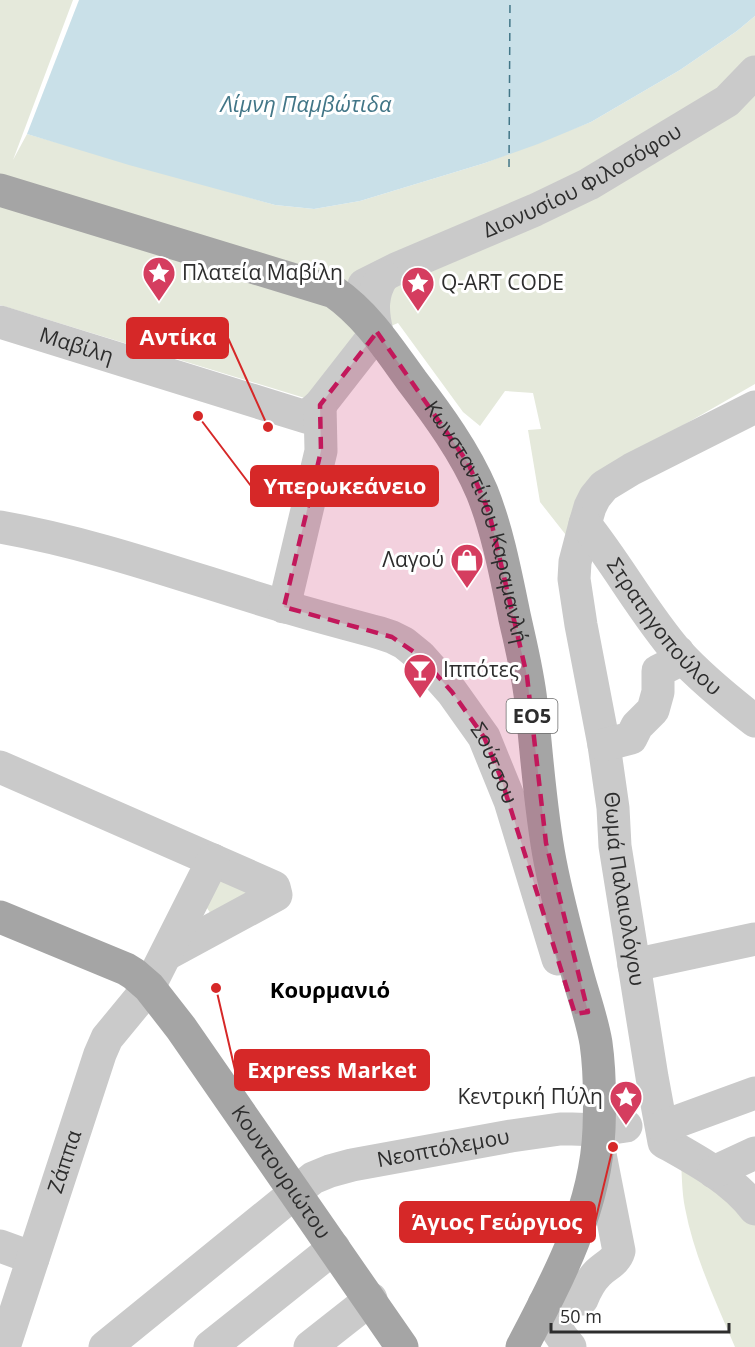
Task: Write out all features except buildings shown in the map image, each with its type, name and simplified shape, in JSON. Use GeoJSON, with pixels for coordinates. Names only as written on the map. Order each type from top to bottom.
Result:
{"type":"FeatureCollection","features":[{"type":"Feature","properties":{"kind":"main road","name":"Κωνσταντίνου Καραμανλή"},"geometry":{"type":"LineString","coordinates":[[0,190],[333,292],[346,300],[377,332],[464,456],[489,512],[504,567],[531,699],[542,818],[553,879],[597,1050],[608,1133]]}},
{"type":"Feature","properties":{"kind":"main road","name":"Κουντουριώτου"},"geometry":{"type":"LineString","coordinates":[[0,917],[126,969],[149,987],[211,1070],[402,1347]]}},
{"type":"Feature","properties":{"kind":"main road","name":"ΕΟ5"},"geometry":{"type":"LineString","coordinates":[[522,1347],[570,1250],[585,1208],[595,1164],[608,1133]]}},
{"type":"Feature","properties":{"kind":"street","name":"Διονυσίου Φιλοσόφου"},"geometry":{"type":"LineString","coordinates":[[333,292],[370,283],[589,184],[727,100],[755,72]]}},
{"type":"Feature","properties":{"kind":"street"},"geometry":{"type":"LineString","coordinates":[[284,607],[321,452],[320,405],[377,332],[373,301],[377,285],[390,273]]}},
{"type":"Feature","properties":{"kind":"street","name":"Μαβίλη"},"geometry":{"type":"LineString","coordinates":[[0,321],[306,417],[320,405]]}},
{"type":"Feature","properties":{"kind":"street","name":"Θωμά Παλαιολόγου"},"geometry":{"type":"LineString","coordinates":[[755,408],[632,468],[604,486],[595,497],[585,524],[575,562],[574,579],[603,745],[613,808],[615,846],[664,1142],[714,1172],[741,1193],[755,1209]]}},
{"type":"Feature","properties":{"kind":"street","name":"Στρατηγοπούλου"},"geometry":{"type":"LineString","coordinates":[[585,524],[678,652],[704,680],[755,721]]}},
{"type":"Feature","properties":{"kind":"street","name":"Σούτσου"},"geometry":{"type":"LineString","coordinates":[[0,527],[109,552],[284,607],[380,633],[404,643],[420,656],[458,701],[484,737],[510,801],[575,1014],[588,1012]]}},
{"type":"Feature","properties":{"kind":"street"},"geometry":{"type":"LineString","coordinates":[[603,745],[631,738],[637,726],[653,710],[658,692],[658,671],[674,663],[678,652]]}},
{"type":"Feature","properties":{"kind":"street"},"geometry":{"type":"LineString","coordinates":[[0,767],[274,887],[276,895],[166,954]]}},
{"type":"Feature","properties":{"kind":"street","name":"Ζάππα"},"geometry":{"type":"LineString","coordinates":[[4,1347],[100,1054],[107,1038],[149,987],[213,860]]}},
{"type":"Feature","properties":{"kind":"street"},"geometry":{"type":"LineString","coordinates":[[634,965],[755,939]]}},
{"type":"Feature","properties":{"kind":"street"},"geometry":{"type":"LineString","coordinates":[[662,1127],[755,1093]]}},
{"type":"Feature","properties":{"kind":"street","name":"Νεοπτόλεμου"},"geometry":{"type":"LineString","coordinates":[[105,1347],[313,1178],[352,1164],[512,1136],[572,1128],[608,1133]]}},
{"type":"Feature","properties":{"kind":"street"},"geometry":{"type":"LineString","coordinates":[[570,1347],[556,1330],[549,1295],[582,1299],[590,1282],[600,1270],[617,1259],[619,1251],[608,1133]]}},
{"type":"Feature","properties":{"kind":"street"},"geometry":{"type":"LineString","coordinates":[[714,1172],[755,1153]]}},
{"type":"Feature","properties":{"kind":"street"},"geometry":{"type":"LineString","coordinates":[[0,1246],[33,1258]]}},
{"type":"Feature","properties":{"kind":"street"},"geometry":{"type":"LineString","coordinates":[[210,1347],[334,1248]]}},
{"type":"Feature","properties":{"kind":"street"},"geometry":{"type":"LineString","coordinates":[[310,1347],[370,1299]]}},
{"type":"Feature","properties":{"kind":"highlighted area"},"geometry":{"type":"Polygon","coordinates":[[[377,332],[468,463],[489,512],[527,676],[546,843],[588,1012],[575,1014],[501,778],[484,737],[452,692],[420,656],[392,637],[284,607],[321,451],[320,405],[377,332]]]}},
{"type":"Feature","properties":{"kind":"shaded area"},"geometry":{"type":"Polygon","coordinates":[[[0,0],[73,0],[13,160],[27,134],[275,205],[314,209],[360,201],[485,163],[591,122],[680,70],[755,16],[755,384],[640,450],[573,544],[540,502],[528,430],[541,429],[533,393],[505,391],[480,426],[463,412],[398,323],[360,339],[308,399],[0,305],[0,0]]]}},
{"type":"Feature","properties":{"kind":"shaded area"},"geometry":{"type":"Polygon","coordinates":[[[214,877],[249,892],[211,914],[201,899],[214,877]]]}},
{"type":"Feature","properties":{"kind":"shaded area"},"geometry":{"type":"Polygon","coordinates":[[[681,1162],[755,1218],[755,1347],[735,1347],[706,1279],[685,1208],[681,1162]]]}},
{"type":"Feature","properties":{"kind":"water","name":"Λίμνη Παμβώτιδα"},"geometry":{"type":"Polygon","coordinates":[[[79,0],[755,0],[755,16],[680,70],[591,122],[485,163],[360,201],[314,209],[275,205],[27,134],[79,0]]]}},
{"type":"Feature","properties":{"kind":"ferry route"},"geometry":{"type":"LineString","coordinates":[[509,167],[510,0]]}},
{"type":"Feature","properties":{"kind":"place","name":"Πλατεία Μαβίλη"},"geometry":{"type":"Point","coordinates":[159,302]}},
{"type":"Feature","properties":{"kind":"place","name":"Q-ART CODE"},"geometry":{"type":"Point","coordinates":[418,312]}},
{"type":"Feature","properties":{"kind":"place","name":"Υπερωκεάνειο"},"geometry":{"type":"Point","coordinates":[198,416]}},
{"type":"Feature","properties":{"kind":"place","name":"Αντίκα"},"geometry":{"type":"Point","coordinates":[268,427]}},
{"type":"Feature","properties":{"kind":"place","name":"Λαγού"},"geometry":{"type":"Point","coordinates":[467,589]}},
{"type":"Feature","properties":{"kind":"place","name":"Ιππότες"},"geometry":{"type":"Point","coordinates":[420,699]}},
{"type":"Feature","properties":{"kind":"place","name":"Express Market"},"geometry":{"type":"Point","coordinates":[216,988]}},
{"type":"Feature","properties":{"kind":"place","name":"Κεντρική Πύλη"},"geometry":{"type":"Point","coordinates":[626,1126]}},
{"type":"Feature","properties":{"kind":"place","name":"Άγιος Γεώργιος"},"geometry":{"type":"Point","coordinates":[613,1147]}},
{"type":"Feature","properties":{"kind":"district","name":"Κουρμανιό"},"geometry":{"type":"Point","coordinates":[330,990]}}]}
